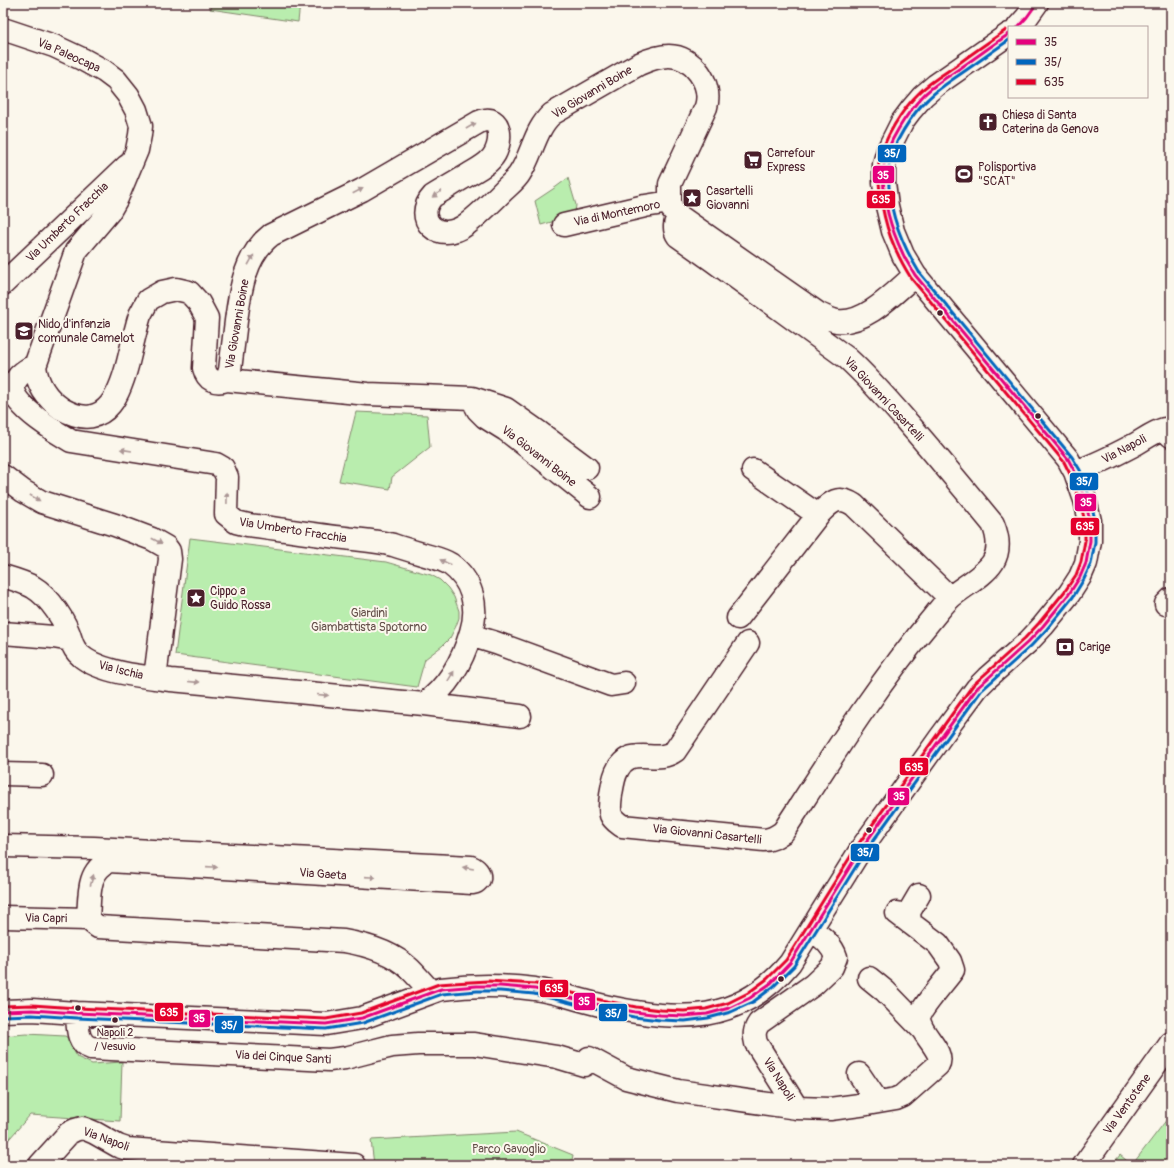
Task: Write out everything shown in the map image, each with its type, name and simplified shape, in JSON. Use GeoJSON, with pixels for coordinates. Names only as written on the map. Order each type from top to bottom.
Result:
{"type":"FeatureCollection","features":[{"type":"Feature","properties":{"kind":"street"},"geometry":{"type":"LineString","coordinates":[[1019,26],[1037,3]]}},
{"type":"Feature","properties":{"kind":"street","name":"Via Paleocapa"},"geometry":{"type":"LineString","coordinates":[[3,29],[70,53],[98,67],[116,80],[128,95],[140,121],[140,140],[132,161]]}},
{"type":"Feature","properties":{"kind":"street"},"geometry":{"type":"LineString","coordinates":[[3,1011],[32,1010],[326,1024],[362,1018],[442,989],[455,987],[505,986],[537,990],[648,1014],[682,1017],[698,1016],[730,1008],[743,1002],[768,986],[781,974],[790,963],[861,849],[977,688],[1028,642],[1043,626],[1069,594],[1080,577],[1086,562],[1090,541],[1090,521],[1085,500],[1075,472],[1068,459],[915,275],[900,249],[893,231],[887,206],[884,183],[884,164],[888,150],[902,122],[923,96],[936,85],[1008,35]]}},
{"type":"Feature","properties":{"kind":"street","name":"Via Giovanni Boine"},"geometry":{"type":"LineString","coordinates":[[227,380],[230,370],[240,292],[244,278],[248,266],[260,245],[270,235],[362,190],[479,122],[488,120],[495,124],[499,132],[498,146],[492,158],[478,169],[433,196],[428,203],[427,218],[431,226],[442,232],[456,231],[478,215],[519,175],[544,122],[552,114],[639,64],[655,58],[669,56],[681,58],[693,67],[702,78],[708,95],[706,107],[670,184],[670,193],[674,209]]}},
{"type":"Feature","properties":{"kind":"street"},"geometry":{"type":"LineString","coordinates":[[35,366],[76,251],[109,212],[123,186],[132,161]]}},
{"type":"Feature","properties":{"kind":"street","name":"Via Umberto Fracchia"},"geometry":{"type":"LineString","coordinates":[[3,284],[132,161]]}},
{"type":"Feature","properties":{"kind":"street","name":"Via di Montemoro"},"geometry":{"type":"LineString","coordinates":[[564,225],[645,206],[674,209]]}},
{"type":"Feature","properties":{"kind":"street"},"geometry":{"type":"LineString","coordinates":[[674,209],[819,314],[837,321],[864,316],[874,310],[915,275]]}},
{"type":"Feature","properties":{"kind":"street","name":"Via Giovanni Casartelli"},"geometry":{"type":"LineString","coordinates":[[674,209],[674,228],[675,233],[678,236],[856,366],[915,431],[993,524],[997,536],[998,542],[996,555],[993,561],[982,573],[950,598],[935,614],[898,661],[848,730],[783,832],[778,836],[764,840],[622,826],[613,820],[610,814],[610,807],[613,782],[618,769],[627,759],[630,758],[667,756],[675,751],[748,643]]}},
{"type":"Feature","properties":{"kind":"street","name":"Via Giovanni Boine"},"geometry":{"type":"LineString","coordinates":[[35,366],[36,377],[41,388],[59,406],[69,412],[85,416],[94,416],[102,412],[108,407],[120,390],[143,307],[148,300],[155,295],[168,290],[176,289],[189,292],[194,296],[207,318],[204,364],[206,375],[212,380],[221,382],[227,380],[368,394],[472,398],[506,409],[587,468]]}},
{"type":"Feature","properties":{"kind":"street","name":"Via Umberto Fracchia"},"geometry":{"type":"LineString","coordinates":[[35,366],[21,374],[15,382],[13,390],[16,396],[34,417],[58,434],[71,441],[216,464],[223,468],[227,477],[226,514],[236,522],[248,525],[391,545],[449,563],[464,578],[471,591],[475,613],[470,635],[454,672],[436,695],[424,704]]}},
{"type":"Feature","properties":{"kind":"street","name":"Via Giovanni Boine"},"geometry":{"type":"LineString","coordinates":[[472,398],[478,410],[485,417],[506,430],[590,497]]}},
{"type":"Feature","properties":{"kind":"street","name":"Via Napoli"},"geometry":{"type":"LineString","coordinates":[[1075,472],[1106,460],[1159,430],[1164,429],[1171,436]]}},
{"type":"Feature","properties":{"kind":"street"},"geometry":{"type":"LineString","coordinates":[[753,470],[818,515]]}},
{"type":"Feature","properties":{"kind":"street"},"geometry":{"type":"LineString","coordinates":[[3,476],[23,491],[42,502],[115,525],[152,539],[166,547],[169,551],[170,559],[155,678],[424,704],[520,716]]}},
{"type":"Feature","properties":{"kind":"street"},"geometry":{"type":"LineString","coordinates":[[738,618],[818,515],[834,501],[842,499],[850,503],[950,598]]}},
{"type":"Feature","properties":{"kind":"street","name":"Via Ischia"},"geometry":{"type":"LineString","coordinates":[[3,576],[26,584],[39,592],[51,604],[69,632],[74,649],[82,657],[104,668],[155,678]]}},
{"type":"Feature","properties":{"kind":"street"},"geometry":{"type":"LineString","coordinates":[[3,633],[71,640]]}},
{"type":"Feature","properties":{"kind":"street"},"geometry":{"type":"LineString","coordinates":[[470,635],[611,685],[624,683]]}},
{"type":"Feature","properties":{"kind":"street"},"geometry":{"type":"LineString","coordinates":[[3,774],[42,775]]}},
{"type":"Feature","properties":{"kind":"street","name":"Via Gaeta"},"geometry":{"type":"LineString","coordinates":[[3,846],[94,848],[471,867],[480,875],[476,882],[472,883],[109,861],[98,868],[93,876],[90,886],[88,919]]}},
{"type":"Feature","properties":{"kind":"street"},"geometry":{"type":"LineString","coordinates":[[919,895],[910,912],[903,918],[938,944],[950,961],[953,970],[924,1008],[919,1018],[922,1029]]}},
{"type":"Feature","properties":{"kind":"street","name":"Via Capri"},"geometry":{"type":"LineString","coordinates":[[3,917],[88,919]]}},
{"type":"Feature","properties":{"kind":"street"},"geometry":{"type":"LineString","coordinates":[[88,919],[98,927],[344,940],[380,950],[399,961],[409,968],[431,992]]}},
{"type":"Feature","properties":{"kind":"street","name":"Via Napoli"},"geometry":{"type":"LineString","coordinates":[[811,929],[825,940],[833,950],[836,957],[832,967],[804,992],[759,1023],[754,1033],[756,1043],[797,1108],[830,1109],[896,1099],[903,1096],[940,1062],[940,1058],[922,1029],[885,991],[869,978]]}},
{"type":"Feature","properties":{"kind":"street","name":"Via dei Cinque Santi"},"geometry":{"type":"LineString","coordinates":[[77,1013],[81,1042],[91,1048],[330,1060],[345,1058],[392,1046],[418,1044],[474,1044],[587,1062],[626,1078],[678,1091],[797,1108]]}},
{"type":"Feature","properties":{"kind":"street","name":"Via Ventotene"},"geometry":{"type":"LineString","coordinates":[[1084,1165],[1171,1043]]}},
{"type":"Feature","properties":{"kind":"street"},"geometry":{"type":"LineString","coordinates":[[859,1074],[878,1102]]}},
{"type":"Feature","properties":{"kind":"street","name":"Via Napoli"},"geometry":{"type":"LineString","coordinates":[[40,1165],[69,1133],[82,1128],[127,1149],[354,1165]]}},
{"type":"Feature","properties":{"kind":"green space"},"geometry":{"type":"Polygon","coordinates":[[[211,3],[300,3],[298,22],[210,9],[211,3]]]}},
{"type":"Feature","properties":{"kind":"green space"},"geometry":{"type":"Polygon","coordinates":[[[568,178],[576,205],[575,213],[569,217],[541,225],[535,201],[568,178]]]}},
{"type":"Feature","properties":{"kind":"green space"},"geometry":{"type":"Polygon","coordinates":[[[356,412],[427,415],[430,447],[392,477],[390,489],[339,481],[356,412]]]}},
{"type":"Feature","properties":{"kind":"green space","name":"Giardini Giambattista Spotorno"},"geometry":{"type":"Polygon","coordinates":[[[190,538],[386,562],[431,575],[440,580],[454,597],[459,611],[459,618],[450,638],[425,659],[417,687],[175,655],[190,538]]]}},
{"type":"Feature","properties":{"kind":"green space"},"geometry":{"type":"Polygon","coordinates":[[[26,1034],[65,1036],[68,1038],[77,1057],[92,1064],[122,1062],[120,1121],[30,1115],[3,1146],[3,1036],[26,1034]]]}},
{"type":"Feature","properties":{"kind":"green space"},"geometry":{"type":"Polygon","coordinates":[[[1171,1114],[1171,1165],[1132,1165],[1171,1114]]]}},
{"type":"Feature","properties":{"kind":"green space","name":"Parco Gavoglio"},"geometry":{"type":"Polygon","coordinates":[[[516,1132],[573,1155],[571,1165],[374,1165],[371,1140],[516,1132]]]}},
{"type":"Feature","properties":{"kind":"green space"},"geometry":{"type":"Polygon","coordinates":[[[1120,1155],[1132,1165],[1112,1165],[1120,1155]]]}},
{"type":"Feature","properties":{"kind":"transit line","name":"35"},"geometry":{"type":"LineString","coordinates":[[1019,26],[1037,3]]}},
{"type":"Feature","properties":{"kind":"transit line","name":"635"},"geometry":{"type":"LineString","coordinates":[[3,1006],[32,1005],[326,1019],[361,1013],[439,984],[488,981],[536,984],[636,1007],[684,1011],[706,1009],[728,1003],[748,993],[767,979],[786,960],[857,846],[973,685],[1025,638],[1039,623],[1065,591],[1076,575],[1081,562],[1085,541],[1085,522],[1080,501],[1064,462],[911,278],[899,257],[887,227],[880,193],[879,163],[881,154],[889,134],[907,106],[928,85],[1006,30]]}},
{"type":"Feature","properties":{"kind":"transit line","name":"35"},"geometry":{"type":"LineString","coordinates":[[3,1011],[32,1010],[326,1024],[362,1018],[441,989],[500,986],[535,989],[635,1012],[684,1016],[707,1014],[729,1008],[750,998],[771,983],[790,963],[861,849],[977,688],[1028,642],[1043,626],[1069,594],[1080,577],[1086,563],[1090,541],[1090,521],[1085,500],[1075,472],[1068,459],[915,275],[898,244],[890,222],[885,199],[883,176],[886,157],[893,138],[910,111],[934,86],[1008,35]]}},
{"type":"Feature","properties":{"kind":"transit line","name":"35/"},"geometry":{"type":"LineString","coordinates":[[3,1016],[32,1015],[326,1029],[363,1023],[442,994],[500,991],[534,994],[634,1017],[685,1021],[708,1018],[731,1012],[753,1002],[773,987],[794,966],[865,852],[981,691],[1031,646],[1047,629],[1073,597],[1091,564],[1095,542],[1095,520],[1090,498],[1080,470],[1072,457],[919,272],[900,235],[892,208],[889,166],[898,139],[916,112],[940,88],[1008,41]]}},
{"type":"Feature","properties":{"kind":"place","name":"Chiesa di Santa Caterina da Genova"},"geometry":{"type":"Point","coordinates":[988,122]}},
{"type":"Feature","properties":{"kind":"place","name":"Carrefour Express"},"geometry":{"type":"Point","coordinates":[753,160]}},
{"type":"Feature","properties":{"kind":"place","name":"Polisportiva \"SCAT\""},"geometry":{"type":"Point","coordinates":[964,174]}},
{"type":"Feature","properties":{"kind":"place","name":"Casartelli Giovanni"},"geometry":{"type":"Point","coordinates":[692,198]}},
{"type":"Feature","properties":{"kind":"place","name":"Nido d'infanzia comunale Camelot"},"geometry":{"type":"Point","coordinates":[24,331]}},
{"type":"Feature","properties":{"kind":"place","name":"Cippo a Guido Rossa"},"geometry":{"type":"Point","coordinates":[196,598]}},
{"type":"Feature","properties":{"kind":"place","name":"Carige"},"geometry":{"type":"Point","coordinates":[1065,647]}},
{"type":"Feature","properties":{"kind":"place","name":"Napoli 2 / Vesuvio"},"geometry":{"type":"Point","coordinates":[115,1020]}}]}
